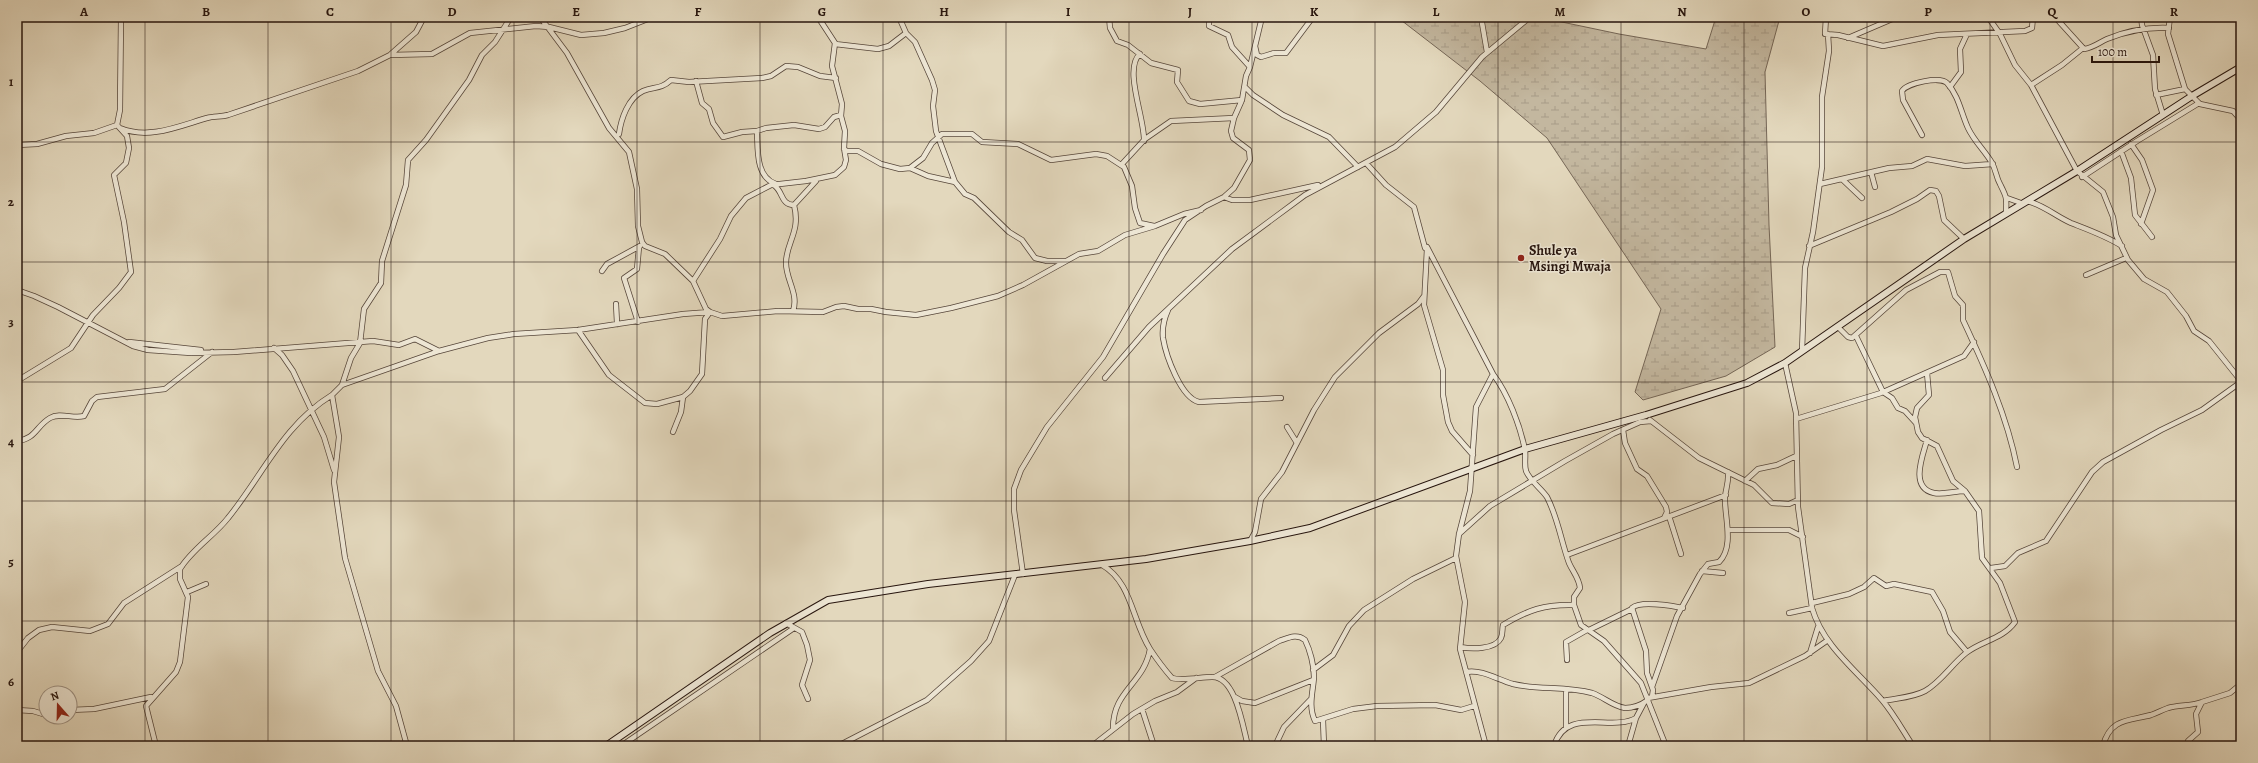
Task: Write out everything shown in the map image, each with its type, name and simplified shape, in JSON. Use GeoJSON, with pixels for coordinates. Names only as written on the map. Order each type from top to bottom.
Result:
{"type":"FeatureCollection","features":[{"type":"Feature","properties":{"kind":"main road"},"geometry":{"type":"LineString","coordinates":[[606,746],[734,656],[786,623],[813,607],[843,596],[928,584],[1146,559],[1250,541],[1310,528],[1524,450],[1646,415],[1747,382],[1785,363],[1964,238],[2077,171],[2162,115],[2241,67]]}},
{"type":"Feature","properties":{"kind":"street"},"geometry":{"type":"LineString","coordinates":[[17,381],[66,352],[74,344],[88,322],[131,272],[124,222],[114,175],[127,160],[128,140],[119,126],[121,17]]}},
{"type":"Feature","properties":{"kind":"street"},"geometry":{"type":"LineString","coordinates":[[17,145],[37,144],[66,136],[94,133],[119,126],[138,132],[158,132],[208,118],[228,115],[352,73],[390,55],[416,32],[424,17]]}},
{"type":"Feature","properties":{"kind":"street"},"geometry":{"type":"LineString","coordinates":[[342,385],[351,358],[360,343],[362,314],[381,283],[382,261],[406,185],[408,160],[433,131],[469,80],[482,55],[495,42],[511,17]]}},
{"type":"Feature","properties":{"kind":"street"},"geometry":{"type":"LineString","coordinates":[[540,17],[549,27],[600,110],[605,122],[629,152],[637,189],[638,226],[641,246],[637,269],[624,278],[638,322]]}},
{"type":"Feature","properties":{"kind":"street"},"geometry":{"type":"LineString","coordinates":[[390,55],[432,54],[470,33],[504,28],[549,27],[581,35],[604,33],[625,28],[653,17]]}},
{"type":"Feature","properties":{"kind":"street"},"geometry":{"type":"LineString","coordinates":[[693,281],[720,239],[739,205],[752,194],[776,184],[818,179],[835,175],[842,170],[846,160],[844,148],[845,131],[841,115],[842,104],[832,62],[835,44],[818,17]]}},
{"type":"Feature","properties":{"kind":"street"},"geometry":{"type":"LineString","coordinates":[[899,17],[906,33],[915,42],[934,84],[933,106],[937,138],[955,182],[966,194],[974,198],[1009,232],[1022,240],[1035,258],[1047,261],[1066,261]]}},
{"type":"Feature","properties":{"kind":"street"},"geometry":{"type":"LineString","coordinates":[[1109,17],[1110,28],[1116,40],[1128,45],[1154,65],[1178,70],[1177,82],[1189,101],[1200,104],[1242,100]]}},
{"type":"Feature","properties":{"kind":"street"},"geometry":{"type":"LineString","coordinates":[[1208,17],[1208,26],[1228,35],[1234,48],[1250,67]]}},
{"type":"Feature","properties":{"kind":"street"},"geometry":{"type":"LineString","coordinates":[[1023,574],[1014,510],[1014,489],[1021,470],[1047,427],[1103,357],[1178,230],[1188,218],[1224,197],[1237,183],[1250,160],[1249,150],[1232,136],[1234,118],[1242,100],[1246,76],[1250,67],[1262,17]]}},
{"type":"Feature","properties":{"kind":"street"},"geometry":{"type":"LineString","coordinates":[[1255,43],[1257,55],[1260,56],[1274,53],[1286,53],[1313,17]]}},
{"type":"Feature","properties":{"kind":"street"},"geometry":{"type":"LineString","coordinates":[[1481,17],[1487,52]]}},
{"type":"Feature","properties":{"kind":"street"},"geometry":{"type":"LineString","coordinates":[[1104,378],[1149,327],[1232,248],[1298,200],[1322,185],[1395,147],[1436,112],[1471,68],[1487,52],[1530,17]]}},
{"type":"Feature","properties":{"kind":"street"},"geometry":{"type":"LineString","coordinates":[[1826,17],[1825,34],[1884,46],[1938,35],[2000,34],[2030,30],[2032,28],[2033,17]]}},
{"type":"Feature","properties":{"kind":"street"},"geometry":{"type":"LineString","coordinates":[[1848,38],[1897,17]]}},
{"type":"Feature","properties":{"kind":"street"},"geometry":{"type":"LineString","coordinates":[[1988,17],[2000,34],[2013,61],[2031,85],[2077,171],[2082,177],[2103,192],[2126,258],[2144,279],[2167,292],[2186,316],[2194,331],[2209,340],[2241,381],[2202,410],[2161,430],[2103,462],[2092,472],[2046,542],[2018,553],[2005,566],[1991,568]]}},
{"type":"Feature","properties":{"kind":"street"},"geometry":{"type":"LineString","coordinates":[[2055,17],[2082,48]]}},
{"type":"Feature","properties":{"kind":"street"},"geometry":{"type":"LineString","coordinates":[[2141,17],[2153,55],[2156,95],[2162,115]]}},
{"type":"Feature","properties":{"kind":"street"},"geometry":{"type":"LineString","coordinates":[[2170,17],[2168,28],[2185,89],[2199,103],[2233,111],[2241,120]]}},
{"type":"Feature","properties":{"kind":"street"},"geometry":{"type":"LineString","coordinates":[[2031,85],[2062,65],[2082,48],[2086,49],[2112,37],[2144,28],[2168,28]]}},
{"type":"Feature","properties":{"kind":"street"},"geometry":{"type":"LineString","coordinates":[[835,44],[878,49],[889,46],[906,33]]}},
{"type":"Feature","properties":{"kind":"street"},"geometry":{"type":"LineString","coordinates":[[1802,351],[1804,280],[1820,184],[1822,97],[1829,51],[1828,34]]}},
{"type":"Feature","properties":{"kind":"street"},"geometry":{"type":"LineString","coordinates":[[1950,87],[1961,72],[1960,49],[1967,34]]}},
{"type":"Feature","properties":{"kind":"street"},"geometry":{"type":"LineString","coordinates":[[1140,54],[1134,61],[1133,77],[1144,141]]}},
{"type":"Feature","properties":{"kind":"street"},"geometry":{"type":"LineString","coordinates":[[619,134],[622,120],[629,104],[638,94],[647,90],[662,88],[671,80],[696,82],[771,76],[786,66],[800,68],[820,76],[836,78]]}},
{"type":"Feature","properties":{"kind":"street"},"geometry":{"type":"LineString","coordinates":[[1922,135],[1903,100],[1902,89],[1914,84],[1938,80],[1945,82],[1958,99],[1968,129],[1993,164],[2007,198],[2006,212]]}},
{"type":"Feature","properties":{"kind":"street"},"geometry":{"type":"LineString","coordinates":[[696,82],[702,102],[709,109],[713,124],[721,136],[727,137],[742,132],[796,125],[819,129],[825,127],[834,117],[841,115]]}},
{"type":"Feature","properties":{"kind":"street"},"geometry":{"type":"LineString","coordinates":[[1245,87],[1253,95],[1283,115],[1329,137],[1358,167]]}},
{"type":"Feature","properties":{"kind":"street"},"geometry":{"type":"LineString","coordinates":[[2156,95],[2185,89]]}},
{"type":"Feature","properties":{"kind":"street"},"geometry":{"type":"LineString","coordinates":[[2082,177],[2131,144],[2199,103]]}},
{"type":"Feature","properties":{"kind":"street"},"geometry":{"type":"LineString","coordinates":[[1122,164],[1144,141],[1171,121],[1234,118]]}},
{"type":"Feature","properties":{"kind":"street"},"geometry":{"type":"LineString","coordinates":[[758,131],[759,163],[766,177],[776,184],[775,186],[783,200],[790,205],[794,205]]}},
{"type":"Feature","properties":{"kind":"street"},"geometry":{"type":"LineString","coordinates":[[910,168],[923,158],[927,149],[942,134],[972,134],[982,142],[1003,142],[1020,145],[1051,160],[1101,154],[1122,164],[1132,186],[1135,208],[1140,223],[1155,226]]}},
{"type":"Feature","properties":{"kind":"street"},"geometry":{"type":"LineString","coordinates":[[2131,144],[2144,165],[2153,190],[2141,224]]}},
{"type":"Feature","properties":{"kind":"street"},"geometry":{"type":"LineString","coordinates":[[844,148],[847,151],[858,151],[881,164],[900,168],[910,168],[928,176],[955,182]]}},
{"type":"Feature","properties":{"kind":"street"},"geometry":{"type":"LineString","coordinates":[[2121,151],[2131,178],[2136,215],[2141,224],[2152,237]]}},
{"type":"Feature","properties":{"kind":"street"},"geometry":{"type":"LineString","coordinates":[[1820,184],[1899,166],[1912,166],[1927,159],[1970,166],[1993,164]]}},
{"type":"Feature","properties":{"kind":"street"},"geometry":{"type":"LineString","coordinates":[[1366,163],[1386,185],[1412,205],[1425,248],[1427,247],[1493,374],[1504,392],[1524,450],[1525,467],[1550,503],[1560,529],[1567,555],[1580,586],[1574,597],[1574,605],[1581,625],[1604,641],[1636,677],[1648,700],[1666,746]]}},
{"type":"Feature","properties":{"kind":"street"},"geometry":{"type":"LineString","coordinates":[[1871,172],[1875,187]]}},
{"type":"Feature","properties":{"kind":"street"},"geometry":{"type":"LineString","coordinates":[[793,311],[796,300],[786,263],[796,230],[794,205],[818,179]]}},
{"type":"Feature","properties":{"kind":"street"},"geometry":{"type":"LineString","coordinates":[[1842,180],[1862,198]]}},
{"type":"Feature","properties":{"kind":"street"},"geometry":{"type":"LineString","coordinates":[[1224,197],[1232,200],[1250,200],[1279,192],[1322,185]]}},
{"type":"Feature","properties":{"kind":"street"},"geometry":{"type":"LineString","coordinates":[[1809,246],[1917,200],[1930,190],[1936,191],[1939,196],[1944,220],[1964,238]]}},
{"type":"Feature","properties":{"kind":"street"},"geometry":{"type":"LineString","coordinates":[[2007,198],[2044,206],[2066,220],[2098,232],[2122,246]]}},
{"type":"Feature","properties":{"kind":"street"},"geometry":{"type":"LineString","coordinates":[[17,652],[28,638],[39,630],[52,627],[90,630],[108,624],[124,603],[182,566],[229,518],[251,488],[272,452],[311,410],[332,395],[342,385],[439,351],[500,336],[578,330],[683,314],[710,312],[728,316],[793,311],[823,312],[840,306],[909,314],[925,313],[998,296],[1023,285],[1079,254],[1098,251],[1126,235],[1155,226],[1180,215],[1202,210]]}},
{"type":"Feature","properties":{"kind":"street"},"geometry":{"type":"LineString","coordinates":[[602,270],[607,264],[641,246],[665,254],[693,281],[706,309],[710,312]]}},
{"type":"Feature","properties":{"kind":"street"},"geometry":{"type":"LineString","coordinates":[[1427,247],[1424,296],[1426,318],[1443,370],[1443,395],[1449,424],[1473,455]]}},
{"type":"Feature","properties":{"kind":"street"},"geometry":{"type":"LineString","coordinates":[[2086,275],[2126,258]]}},
{"type":"Feature","properties":{"kind":"street"},"geometry":{"type":"LineString","coordinates":[[1838,327],[1848,337],[1856,336],[1906,290],[1918,282],[1945,271],[1950,275],[1955,296],[1963,305],[1963,320],[1974,342],[1999,405],[2009,433],[2017,468]]}},
{"type":"Feature","properties":{"kind":"street"},"geometry":{"type":"LineString","coordinates":[[17,290],[34,296],[88,322],[125,342],[148,350],[192,353],[234,352],[377,341],[399,345],[418,340],[439,351]]}},
{"type":"Feature","properties":{"kind":"street"},"geometry":{"type":"LineString","coordinates":[[1250,541],[1255,532],[1261,499],[1282,472],[1314,410],[1340,370],[1379,334],[1418,304],[1424,296]]}},
{"type":"Feature","properties":{"kind":"street"},"geometry":{"type":"LineString","coordinates":[[616,304],[618,324]]}},
{"type":"Feature","properties":{"kind":"street"},"geometry":{"type":"LineString","coordinates":[[1168,309],[1163,329],[1166,348],[1180,385],[1190,399],[1199,402],[1281,398]]}},
{"type":"Feature","properties":{"kind":"street"},"geometry":{"type":"LineString","coordinates":[[578,330],[609,375],[645,403],[657,404],[683,397],[690,391],[702,374],[705,319],[710,312]]}},
{"type":"Feature","properties":{"kind":"street"},"geometry":{"type":"LineString","coordinates":[[1856,336],[1883,392],[1892,398],[1898,408],[1905,411],[1916,423]]}},
{"type":"Feature","properties":{"kind":"street"},"geometry":{"type":"LineString","coordinates":[[1796,419],[1821,413],[1883,392],[1927,373],[1964,356],[1974,342]]}},
{"type":"Feature","properties":{"kind":"street"},"geometry":{"type":"LineString","coordinates":[[274,348],[288,362],[324,437],[335,472]]}},
{"type":"Feature","properties":{"kind":"street"},"geometry":{"type":"LineString","coordinates":[[17,442],[31,437],[47,420],[54,416],[84,416],[89,411],[92,401],[97,397],[165,389],[212,352]]}},
{"type":"Feature","properties":{"kind":"street"},"geometry":{"type":"LineString","coordinates":[[1785,363],[1796,419],[1798,500],[1812,605],[1818,626],[1852,670],[1883,700],[1914,746]]}},
{"type":"Feature","properties":{"kind":"street"},"geometry":{"type":"LineString","coordinates":[[1883,700],[1909,697],[1925,691],[1937,683],[1967,652],[1999,636],[2015,622],[2000,583],[1981,554],[1980,511],[1965,491],[1953,481],[1937,446],[1920,435],[1916,423],[1917,408],[1929,395],[1927,373]]}},
{"type":"Feature","properties":{"kind":"street"},"geometry":{"type":"LineString","coordinates":[[1486,746],[1474,706],[1460,647],[1466,602],[1456,558],[1458,534],[1469,497],[1476,407],[1493,374]]}},
{"type":"Feature","properties":{"kind":"street"},"geometry":{"type":"LineString","coordinates":[[332,395],[338,437],[335,472],[338,521],[349,573],[378,671],[396,706],[407,746]]}},
{"type":"Feature","properties":{"kind":"street"},"geometry":{"type":"LineString","coordinates":[[673,432],[681,412],[683,397]]}},
{"type":"Feature","properties":{"kind":"street"},"geometry":{"type":"LineString","coordinates":[[1646,415],[1651,421],[1696,456],[1758,488],[1772,503],[1789,504],[1798,500]]}},
{"type":"Feature","properties":{"kind":"street"},"geometry":{"type":"LineString","coordinates":[[1458,534],[1493,504],[1534,481],[1565,461],[1640,422],[1651,421]]}},
{"type":"Feature","properties":{"kind":"street"},"geometry":{"type":"LineString","coordinates":[[1287,427],[1297,443]]}},
{"type":"Feature","properties":{"kind":"street"},"geometry":{"type":"LineString","coordinates":[[1623,430],[1625,443],[1637,469],[1647,476],[1666,507],[1667,517],[1681,554]]}},
{"type":"Feature","properties":{"kind":"street"},"geometry":{"type":"LineString","coordinates":[[1927,440],[1919,471],[1926,488],[1936,493],[1965,491]]}},
{"type":"Feature","properties":{"kind":"street"},"geometry":{"type":"LineString","coordinates":[[1745,481],[1758,469],[1777,465],[1796,456]]}},
{"type":"Feature","properties":{"kind":"street"},"geometry":{"type":"LineString","coordinates":[[1628,746],[1636,718],[1648,700],[1675,621],[1702,571],[1709,563],[1722,560],[1729,530],[1726,495],[1729,482],[1728,472]]}},
{"type":"Feature","properties":{"kind":"street"},"geometry":{"type":"LineString","coordinates":[[1567,555],[1726,495]]}},
{"type":"Feature","properties":{"kind":"street"},"geometry":{"type":"LineString","coordinates":[[1729,530],[1789,530],[1803,537]]}},
{"type":"Feature","properties":{"kind":"street"},"geometry":{"type":"LineString","coordinates":[[1313,670],[1333,655],[1349,626],[1364,610],[1413,580],[1456,558]]}},
{"type":"Feature","properties":{"kind":"street"},"geometry":{"type":"LineString","coordinates":[[1102,565],[1113,572],[1120,582],[1150,649],[1172,678],[1215,677],[1226,681],[1235,697],[1248,746]]}},
{"type":"Feature","properties":{"kind":"street"},"geometry":{"type":"LineString","coordinates":[[156,746],[146,706],[176,672],[180,662],[188,612],[187,592],[180,575],[182,566]]}},
{"type":"Feature","properties":{"kind":"street"},"geometry":{"type":"LineString","coordinates":[[1702,571],[1722,573]]}},
{"type":"Feature","properties":{"kind":"street"},"geometry":{"type":"LineString","coordinates":[[838,746],[927,700],[971,661],[989,641],[1015,575]]}},
{"type":"Feature","properties":{"kind":"street"},"geometry":{"type":"LineString","coordinates":[[1789,613],[1849,594],[1864,587],[1874,578],[1886,586],[1894,584],[1933,592],[1950,632],[1967,652]]}},
{"type":"Feature","properties":{"kind":"street"},"geometry":{"type":"LineString","coordinates":[[187,592],[206,584]]}},
{"type":"Feature","properties":{"kind":"street"},"geometry":{"type":"LineString","coordinates":[[1460,647],[1480,648],[1496,643],[1502,637],[1504,625],[1540,606],[1563,604],[1574,605]]}},
{"type":"Feature","properties":{"kind":"street"},"geometry":{"type":"LineString","coordinates":[[1567,660],[1566,642],[1632,609],[1636,605],[1645,604],[1683,608]]}},
{"type":"Feature","properties":{"kind":"street"},"geometry":{"type":"LineString","coordinates":[[1632,609],[1645,648],[1647,673],[1652,687]]}},
{"type":"Feature","properties":{"kind":"street"},"geometry":{"type":"LineString","coordinates":[[786,623],[803,633],[808,650],[810,660],[802,685],[808,699]]}},
{"type":"Feature","properties":{"kind":"street"},"geometry":{"type":"LineString","coordinates":[[1810,653],[1818,626]]}},
{"type":"Feature","properties":{"kind":"street"},"geometry":{"type":"LineString","coordinates":[[621,746],[794,628]]}},
{"type":"Feature","properties":{"kind":"street"},"geometry":{"type":"LineString","coordinates":[[1215,677],[1245,659],[1290,637],[1304,638],[1313,670],[1311,699],[1314,720],[1323,720],[1334,714],[1354,709],[1377,706],[1435,705],[1461,710],[1474,706]]}},
{"type":"Feature","properties":{"kind":"street"},"geometry":{"type":"LineString","coordinates":[[1466,672],[1476,672],[1512,684],[1532,688],[1566,690],[1593,694],[1613,705],[1624,708],[1648,700],[1750,683],[1810,653],[1828,640]]}},
{"type":"Feature","properties":{"kind":"street"},"geometry":{"type":"LineString","coordinates":[[1113,728],[1116,706],[1146,665],[1150,649]]}},
{"type":"Feature","properties":{"kind":"street"},"geometry":{"type":"LineString","coordinates":[[1092,746],[1113,728],[1142,709],[1174,695],[1196,678]]}},
{"type":"Feature","properties":{"kind":"street"},"geometry":{"type":"LineString","coordinates":[[1235,697],[1242,701],[1255,703],[1313,680]]}},
{"type":"Feature","properties":{"kind":"street"},"geometry":{"type":"LineString","coordinates":[[2103,746],[2109,732],[2124,720],[2133,717],[2151,715],[2168,708],[2202,702],[2230,693],[2241,684]]}},
{"type":"Feature","properties":{"kind":"street"},"geometry":{"type":"LineString","coordinates":[[1566,690],[1564,718],[1566,728]]}},
{"type":"Feature","properties":{"kind":"street"},"geometry":{"type":"LineString","coordinates":[[78,710],[94,709],[153,697]]}},
{"type":"Feature","properties":{"kind":"street"},"geometry":{"type":"LineString","coordinates":[[1276,746],[1284,727],[1311,699]]}},
{"type":"Feature","properties":{"kind":"street"},"geometry":{"type":"LineString","coordinates":[[2186,746],[2188,741],[2198,732],[2196,714],[2202,702]]}},
{"type":"Feature","properties":{"kind":"street"},"geometry":{"type":"LineString","coordinates":[[1142,709],[1154,746]]}},
{"type":"Feature","properties":{"kind":"street"},"geometry":{"type":"LineString","coordinates":[[17,710],[33,710],[38,712]]}},
{"type":"Feature","properties":{"kind":"street"},"geometry":{"type":"LineString","coordinates":[[1554,746],[1566,728],[1590,721],[1620,722],[1636,718]]}},
{"type":"Feature","properties":{"kind":"street"},"geometry":{"type":"LineString","coordinates":[[1323,720],[1324,746]]}},
{"type":"Feature","properties":{"kind":"green space"},"geometry":{"type":"Polygon","coordinates":[[[1397,17],[1538,17],[1619,34],[1706,49],[1716,17],[1780,17],[1765,72],[1769,225],[1775,347],[1726,376],[1643,400],[1635,392],[1661,309],[1547,138],[1480,81],[1397,17]]]}},
{"type":"Feature","properties":{"kind":"place","name":"Shule ya Msingi Mwaja"},"geometry":{"type":"Point","coordinates":[1521,258]}}]}
